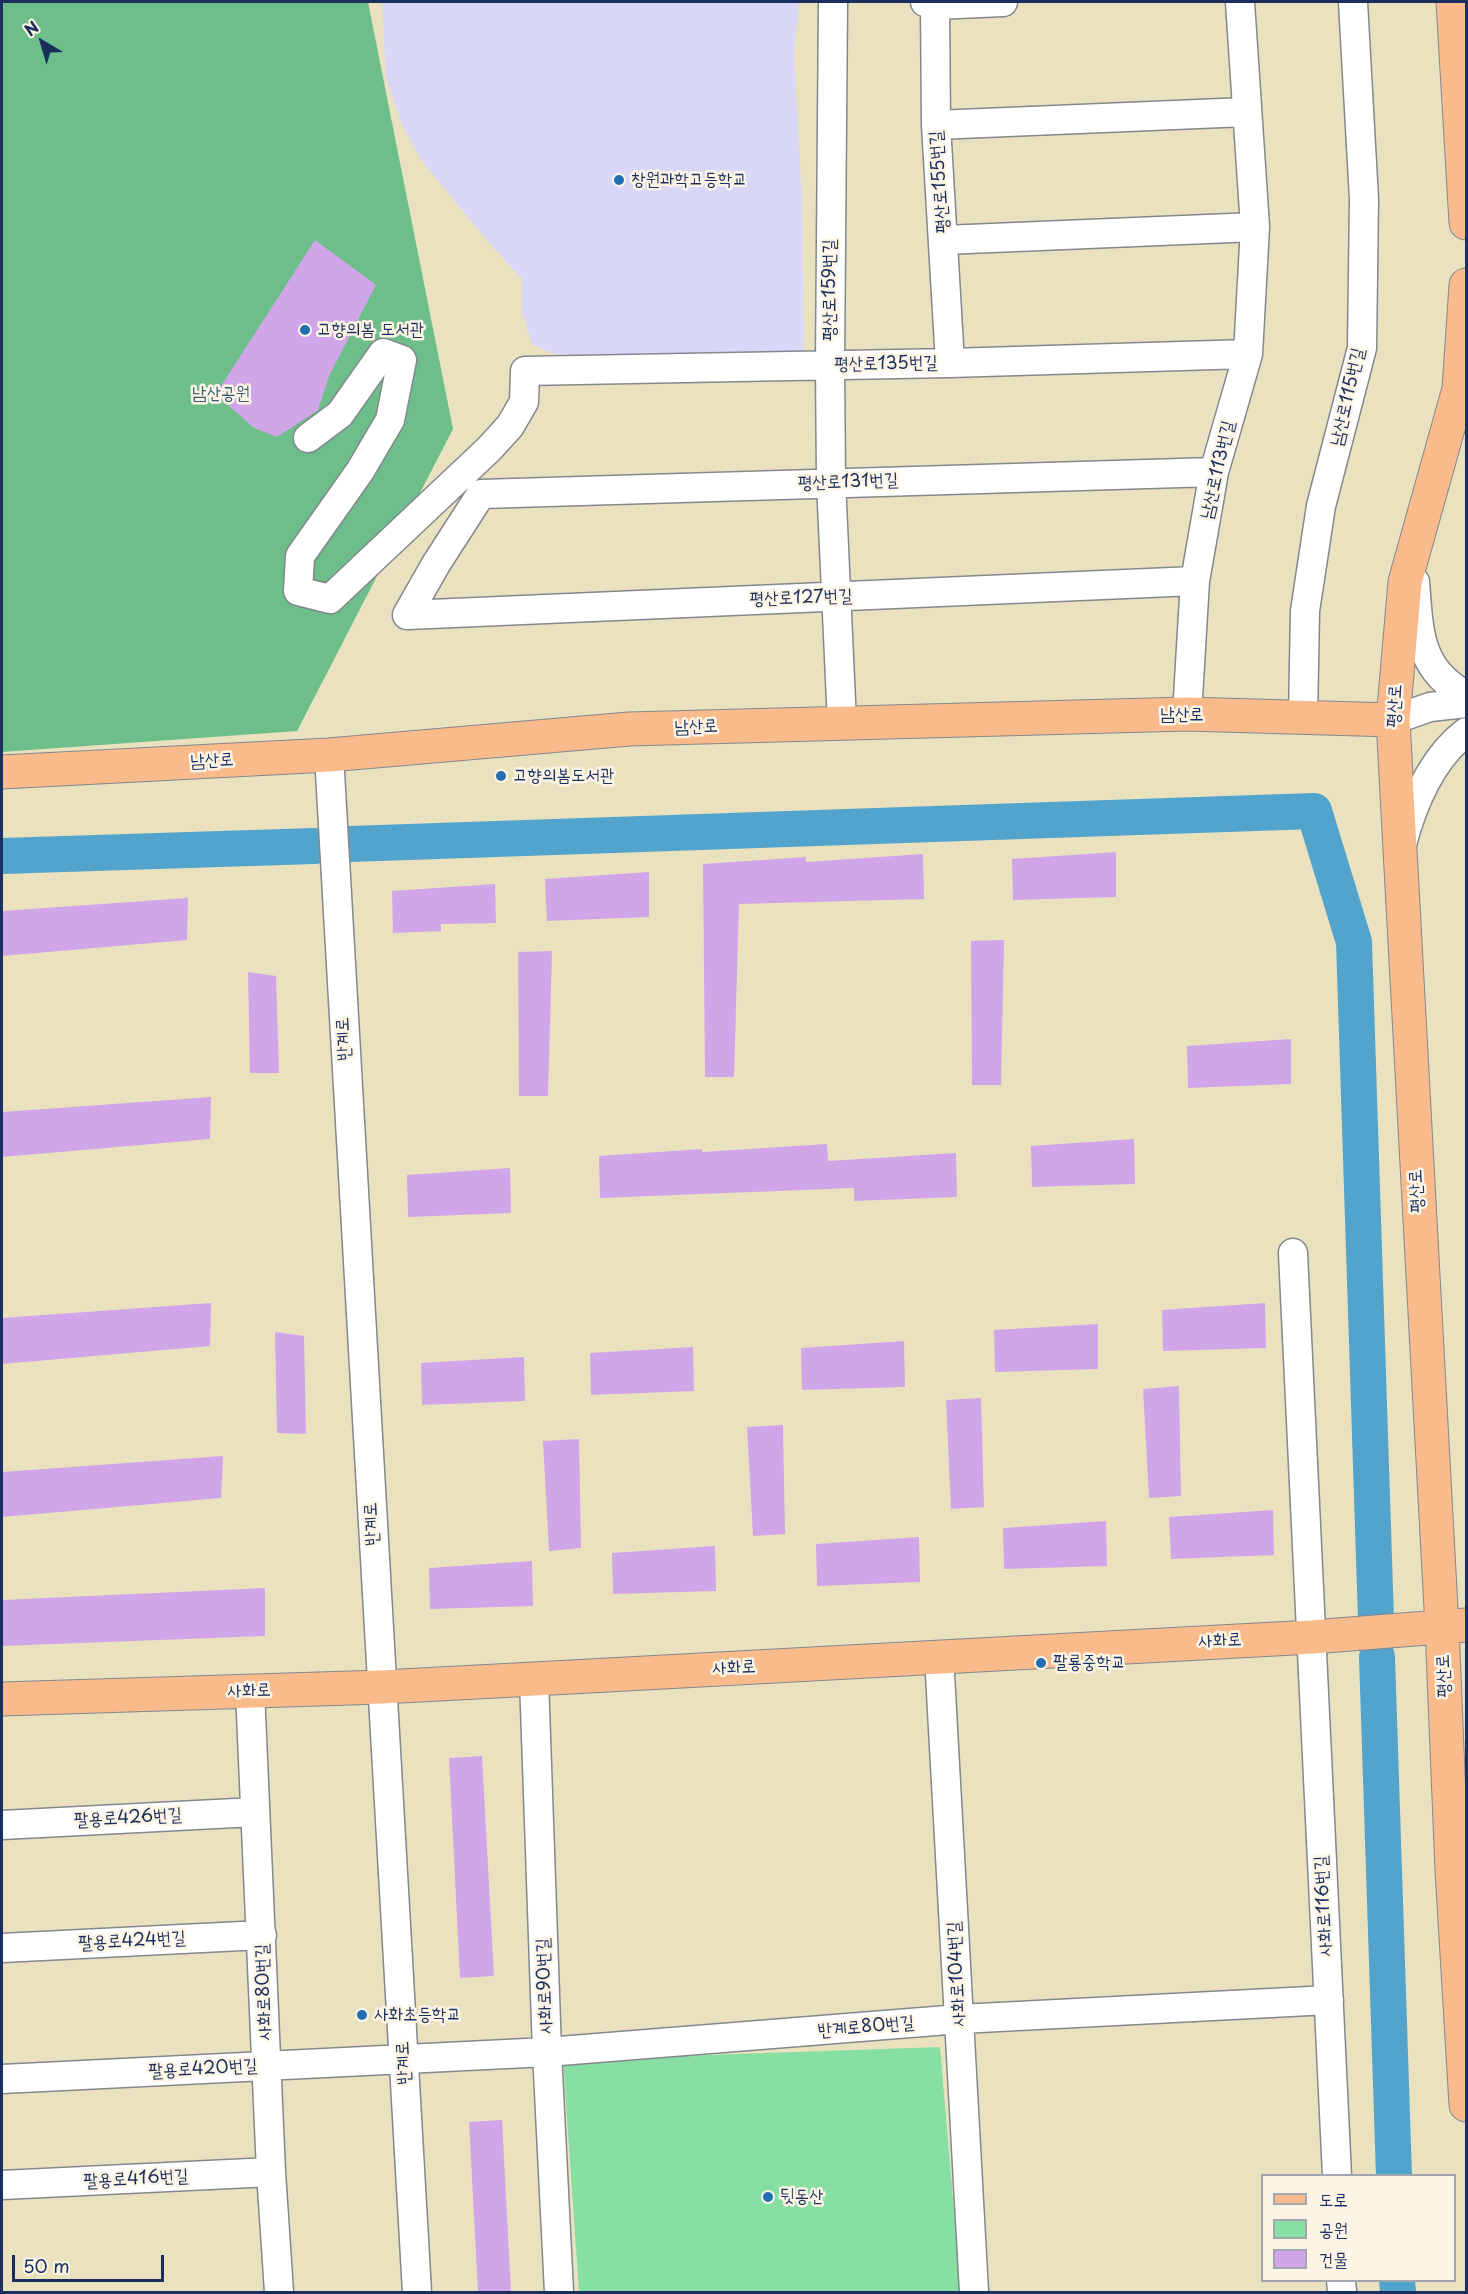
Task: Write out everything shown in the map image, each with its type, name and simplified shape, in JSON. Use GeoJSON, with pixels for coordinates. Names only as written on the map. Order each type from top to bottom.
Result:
{"type":"FeatureCollection","features":[{"type":"Feature","properties":{"kind":"main road"},"geometry":{"type":"LineString","coordinates":[[1453,2],[1467,223]]}},
{"type":"Feature","properties":{"kind":"main road","name":"평산로"},"geometry":{"type":"LineString","coordinates":[[1467,285],[1459,389],[1405,582],[1393,720],[1399,857],[1454,1626],[1452,1870],[1467,2105]]}},
{"type":"Feature","properties":{"kind":"main road","name":"남산로"},"geometry":{"type":"LineString","coordinates":[[2,772],[329,755],[629,729],[1187,714],[1393,720]]}},
{"type":"Feature","properties":{"kind":"main road","name":"사화로"},"geometry":{"type":"LineString","coordinates":[[2,1699],[382,1687],[1312,1636],[1454,1626]]}},
{"type":"Feature","properties":{"kind":"street","name":"평산로159번길"},"geometry":{"type":"LineString","coordinates":[[832,2],[831,482],[842,723]]}},
{"type":"Feature","properties":{"kind":"street"},"geometry":{"type":"LineString","coordinates":[[933,3],[1003,2]]}},
{"type":"Feature","properties":{"kind":"street","name":"남산로113번길"},"geometry":{"type":"LineString","coordinates":[[1187,714],[1195,581],[1214,472],[1248,354],[1256,227],[1240,2]]}},
{"type":"Feature","properties":{"kind":"street","name":"남산로115번길"},"geometry":{"type":"LineString","coordinates":[[1303,717],[1305,611],[1317,529],[1362,348],[1364,200],[1353,2]]}},
{"type":"Feature","properties":{"kind":"street","name":"평산로155번길"},"geometry":{"type":"LineString","coordinates":[[933,3],[936,124],[950,363]]}},
{"type":"Feature","properties":{"kind":"street"},"geometry":{"type":"LineString","coordinates":[[936,124],[1246,111]]}},
{"type":"Feature","properties":{"kind":"street"},"geometry":{"type":"LineString","coordinates":[[944,240],[1256,227]]}},
{"type":"Feature","properties":{"kind":"street","name":"평산로135번길"},"geometry":{"type":"LineString","coordinates":[[308,438],[340,414],[383,353],[402,360],[390,420],[360,471],[300,556],[298,591],[330,599],[489,449],[510,426],[524,402],[525,371],[950,363],[1248,354]]}},
{"type":"Feature","properties":{"kind":"street","name":"평산로131번길"},"geometry":{"type":"LineString","coordinates":[[407,615],[436,564],[481,494],[1214,472]]}},
{"type":"Feature","properties":{"kind":"street"},"geometry":{"type":"LineString","coordinates":[[1413,555],[1418,616],[1424,652],[1433,670],[1447,683],[1467,695]]}},
{"type":"Feature","properties":{"kind":"street","name":"평산로127번길"},"geometry":{"type":"LineString","coordinates":[[407,615],[1195,581]]}},
{"type":"Feature","properties":{"kind":"street"},"geometry":{"type":"LineString","coordinates":[[1393,720],[1430,707],[1467,703]]}},
{"type":"Feature","properties":{"kind":"street"},"geometry":{"type":"LineString","coordinates":[[1393,720],[1467,721]]}},
{"type":"Feature","properties":{"kind":"street"},"geometry":{"type":"LineString","coordinates":[[1399,857],[1408,824],[1439,759],[1455,740],[1467,732]]}},
{"type":"Feature","properties":{"kind":"street","name":"반계로"},"geometry":{"type":"LineString","coordinates":[[329,755],[417,2292]]}},
{"type":"Feature","properties":{"kind":"street","name":"사화로116번길"},"geometry":{"type":"LineString","coordinates":[[1293,1253],[1336,2174]]}},
{"type":"Feature","properties":{"kind":"street","name":"사화로104번길"},"geometry":{"type":"LineString","coordinates":[[939,1656],[975,2292]]}},
{"type":"Feature","properties":{"kind":"street","name":"사화로90번길"},"geometry":{"type":"LineString","coordinates":[[534,1679],[547,2052],[559,2292]]}},
{"type":"Feature","properties":{"kind":"street","name":"사화로80번길"},"geometry":{"type":"LineString","coordinates":[[250,1691],[271,2172],[279,2292]]}},
{"type":"Feature","properties":{"kind":"street","name":"팔용로426번길"},"geometry":{"type":"LineString","coordinates":[[2,1825],[255,1812]]}},
{"type":"Feature","properties":{"kind":"street","name":"팔용로424번길"},"geometry":{"type":"LineString","coordinates":[[2,1948],[261,1935]]}},
{"type":"Feature","properties":{"kind":"street","name":"반계로80번길"},"geometry":{"type":"LineString","coordinates":[[404,2060],[547,2052],[960,2019],[1329,2000]]}},
{"type":"Feature","properties":{"kind":"street","name":"팔용로420번길"},"geometry":{"type":"LineString","coordinates":[[2,2079],[404,2060]]}},
{"type":"Feature","properties":{"kind":"street","name":"팔용로416번길"},"geometry":{"type":"LineString","coordinates":[[2,2185],[271,2172]]}},
{"type":"Feature","properties":{"kind":"shaded area","name":"창원과학고등학교"},"geometry":{"type":"Polygon","coordinates":[[[382,2],[799,2],[794,55],[802,200],[804,357],[734,362],[553,354],[532,344],[522,312],[522,279],[422,161],[402,125],[386,77],[382,2]]]}},
{"type":"Feature","properties":{"kind":"green space","name":"남산공원"},"geometry":{"type":"Polygon","coordinates":[[[2,2],[368,2],[453,429],[297,731],[2,752],[2,2]]]}},
{"type":"Feature","properties":{"kind":"green space"},"geometry":{"type":"Polygon","coordinates":[[[940,2047],[961,2292],[579,2292],[563,2060],[940,2047]]]}},
{"type":"Feature","properties":{"kind":"building","name":"고향의봄 도서관"},"geometry":{"type":"Polygon","coordinates":[[[315,240],[376,285],[329,376],[318,410],[277,437],[254,428],[216,394],[315,240]]]}},
{"type":"Feature","properties":{"kind":"building"},"geometry":{"type":"Polygon","coordinates":[[[1116,852],[1116,897],[1013,900],[1012,859],[1116,852]]]}},
{"type":"Feature","properties":{"kind":"building"},"geometry":{"type":"Polygon","coordinates":[[[923,854],[924,899],[739,904],[734,1077],[705,1077],[703,864],[806,857],[806,862],[923,854]]]}},
{"type":"Feature","properties":{"kind":"building"},"geometry":{"type":"Polygon","coordinates":[[[649,872],[649,917],[547,921],[545,879],[649,872]]]}},
{"type":"Feature","properties":{"kind":"building"},"geometry":{"type":"Polygon","coordinates":[[[495,884],[496,923],[441,924],[441,931],[393,933],[392,891],[495,884]]]}},
{"type":"Feature","properties":{"kind":"building"},"geometry":{"type":"Polygon","coordinates":[[[188,898],[187,940],[2,956],[2,911],[188,898]]]}},
{"type":"Feature","properties":{"kind":"building"},"geometry":{"type":"Polygon","coordinates":[[[1004,940],[1001,1085],[972,1085],[971,941],[1004,940]]]}},
{"type":"Feature","properties":{"kind":"building"},"geometry":{"type":"Polygon","coordinates":[[[552,951],[548,1096],[519,1096],[518,952],[552,951]]]}},
{"type":"Feature","properties":{"kind":"building"},"geometry":{"type":"Polygon","coordinates":[[[248,972],[276,976],[279,1073],[250,1073],[248,972]]]}},
{"type":"Feature","properties":{"kind":"building"},"geometry":{"type":"Polygon","coordinates":[[[1291,1039],[1291,1084],[1188,1088],[1187,1046],[1291,1039]]]}},
{"type":"Feature","properties":{"kind":"building"},"geometry":{"type":"Polygon","coordinates":[[[211,1097],[210,1139],[2,1157],[2,1112],[211,1097]]]}},
{"type":"Feature","properties":{"kind":"building"},"geometry":{"type":"Polygon","coordinates":[[[1134,1139],[1135,1184],[1032,1187],[1031,1146],[1134,1139]]]}},
{"type":"Feature","properties":{"kind":"building"},"geometry":{"type":"Polygon","coordinates":[[[827,1144],[828,1161],[956,1153],[957,1197],[854,1201],[854,1188],[600,1198],[599,1156],[827,1144]]]}},
{"type":"Feature","properties":{"kind":"building"},"geometry":{"type":"Polygon","coordinates":[[[510,1168],[511,1213],[408,1217],[407,1175],[510,1168]]]}},
{"type":"Feature","properties":{"kind":"building"},"geometry":{"type":"Polygon","coordinates":[[[211,1303],[210,1346],[2,1364],[2,1318],[211,1303]]]}},
{"type":"Feature","properties":{"kind":"building"},"geometry":{"type":"Polygon","coordinates":[[[1265,1303],[1266,1348],[1163,1351],[1162,1310],[1265,1303]]]}},
{"type":"Feature","properties":{"kind":"building"},"geometry":{"type":"Polygon","coordinates":[[[1098,1324],[1098,1369],[995,1372],[994,1330],[1098,1324]]]}},
{"type":"Feature","properties":{"kind":"building"},"geometry":{"type":"Polygon","coordinates":[[[275,1332],[304,1336],[306,1434],[277,1433],[275,1332]]]}},
{"type":"Feature","properties":{"kind":"building"},"geometry":{"type":"Polygon","coordinates":[[[904,1341],[905,1387],[802,1390],[801,1348],[904,1341]]]}},
{"type":"Feature","properties":{"kind":"building"},"geometry":{"type":"Polygon","coordinates":[[[693,1347],[694,1391],[591,1395],[590,1353],[693,1347]]]}},
{"type":"Feature","properties":{"kind":"building"},"geometry":{"type":"Polygon","coordinates":[[[524,1357],[525,1401],[422,1405],[421,1363],[524,1357]]]}},
{"type":"Feature","properties":{"kind":"building"},"geometry":{"type":"Polygon","coordinates":[[[1179,1386],[1181,1496],[1149,1498],[1143,1389],[1179,1386]]]}},
{"type":"Feature","properties":{"kind":"building"},"geometry":{"type":"Polygon","coordinates":[[[981,1398],[984,1507],[951,1509],[946,1400],[981,1398]]]}},
{"type":"Feature","properties":{"kind":"building"},"geometry":{"type":"Polygon","coordinates":[[[783,1425],[785,1534],[753,1536],[747,1427],[783,1425]]]}},
{"type":"Feature","properties":{"kind":"building"},"geometry":{"type":"Polygon","coordinates":[[[579,1439],[581,1548],[549,1551],[543,1441],[579,1439]]]}},
{"type":"Feature","properties":{"kind":"building"},"geometry":{"type":"Polygon","coordinates":[[[223,1456],[221,1498],[2,1517],[2,1472],[223,1456]]]}},
{"type":"Feature","properties":{"kind":"building"},"geometry":{"type":"Polygon","coordinates":[[[1273,1510],[1274,1555],[1171,1559],[1169,1517],[1273,1510]]]}},
{"type":"Feature","properties":{"kind":"building"},"geometry":{"type":"Polygon","coordinates":[[[1106,1521],[1107,1566],[1004,1569],[1003,1528],[1106,1521]]]}},
{"type":"Feature","properties":{"kind":"building"},"geometry":{"type":"Polygon","coordinates":[[[919,1537],[920,1582],[817,1586],[816,1544],[919,1537]]]}},
{"type":"Feature","properties":{"kind":"building"},"geometry":{"type":"Polygon","coordinates":[[[715,1546],[716,1591],[613,1594],[612,1553],[715,1546]]]}},
{"type":"Feature","properties":{"kind":"building"},"geometry":{"type":"Polygon","coordinates":[[[532,1561],[533,1606],[430,1609],[429,1568],[532,1561]]]}},
{"type":"Feature","properties":{"kind":"building"},"geometry":{"type":"Polygon","coordinates":[[[265,1588],[265,1636],[2,1646],[2,1600],[265,1588]]]}},
{"type":"Feature","properties":{"kind":"building"},"geometry":{"type":"Polygon","coordinates":[[[482,1756],[494,1976],[460,1978],[449,1758],[482,1756]]]}},
{"type":"Feature","properties":{"kind":"building"},"geometry":{"type":"Polygon","coordinates":[[[502,2120],[511,2292],[478,2292],[469,2122],[502,2120]]]}},
{"type":"Feature","properties":{"kind":"waterway"},"geometry":{"type":"LineString","coordinates":[[350,844],[1314,811],[1354,942],[1376,1620]]}},
{"type":"Feature","properties":{"kind":"waterway"},"geometry":{"type":"LineString","coordinates":[[2,856],[314,846]]}},
{"type":"Feature","properties":{"kind":"waterway"},"geometry":{"type":"LineString","coordinates":[[1377,1657],[1394,2174]]}},
{"type":"Feature","properties":{"kind":"waterway"},"geometry":{"type":"LineString","coordinates":[[1397,2282],[1398,2292]]}},
{"type":"Feature","properties":{"kind":"place","name":"창원과학고등학교"},"geometry":{"type":"Point","coordinates":[619,180]}},
{"type":"Feature","properties":{"kind":"place","name":"고향의봄 도서관"},"geometry":{"type":"Point","coordinates":[305,330]}},
{"type":"Feature","properties":{"kind":"place","name":"고향의봄도서관"},"geometry":{"type":"Point","coordinates":[501,776]}},
{"type":"Feature","properties":{"kind":"place","name":"팔룡중학교"},"geometry":{"type":"Point","coordinates":[1041,1663]}},
{"type":"Feature","properties":{"kind":"place","name":"사화초등학교"},"geometry":{"type":"Point","coordinates":[362,2015]}},
{"type":"Feature","properties":{"kind":"place","name":"뒷동산"},"geometry":{"type":"Point","coordinates":[768,2197]}}]}
